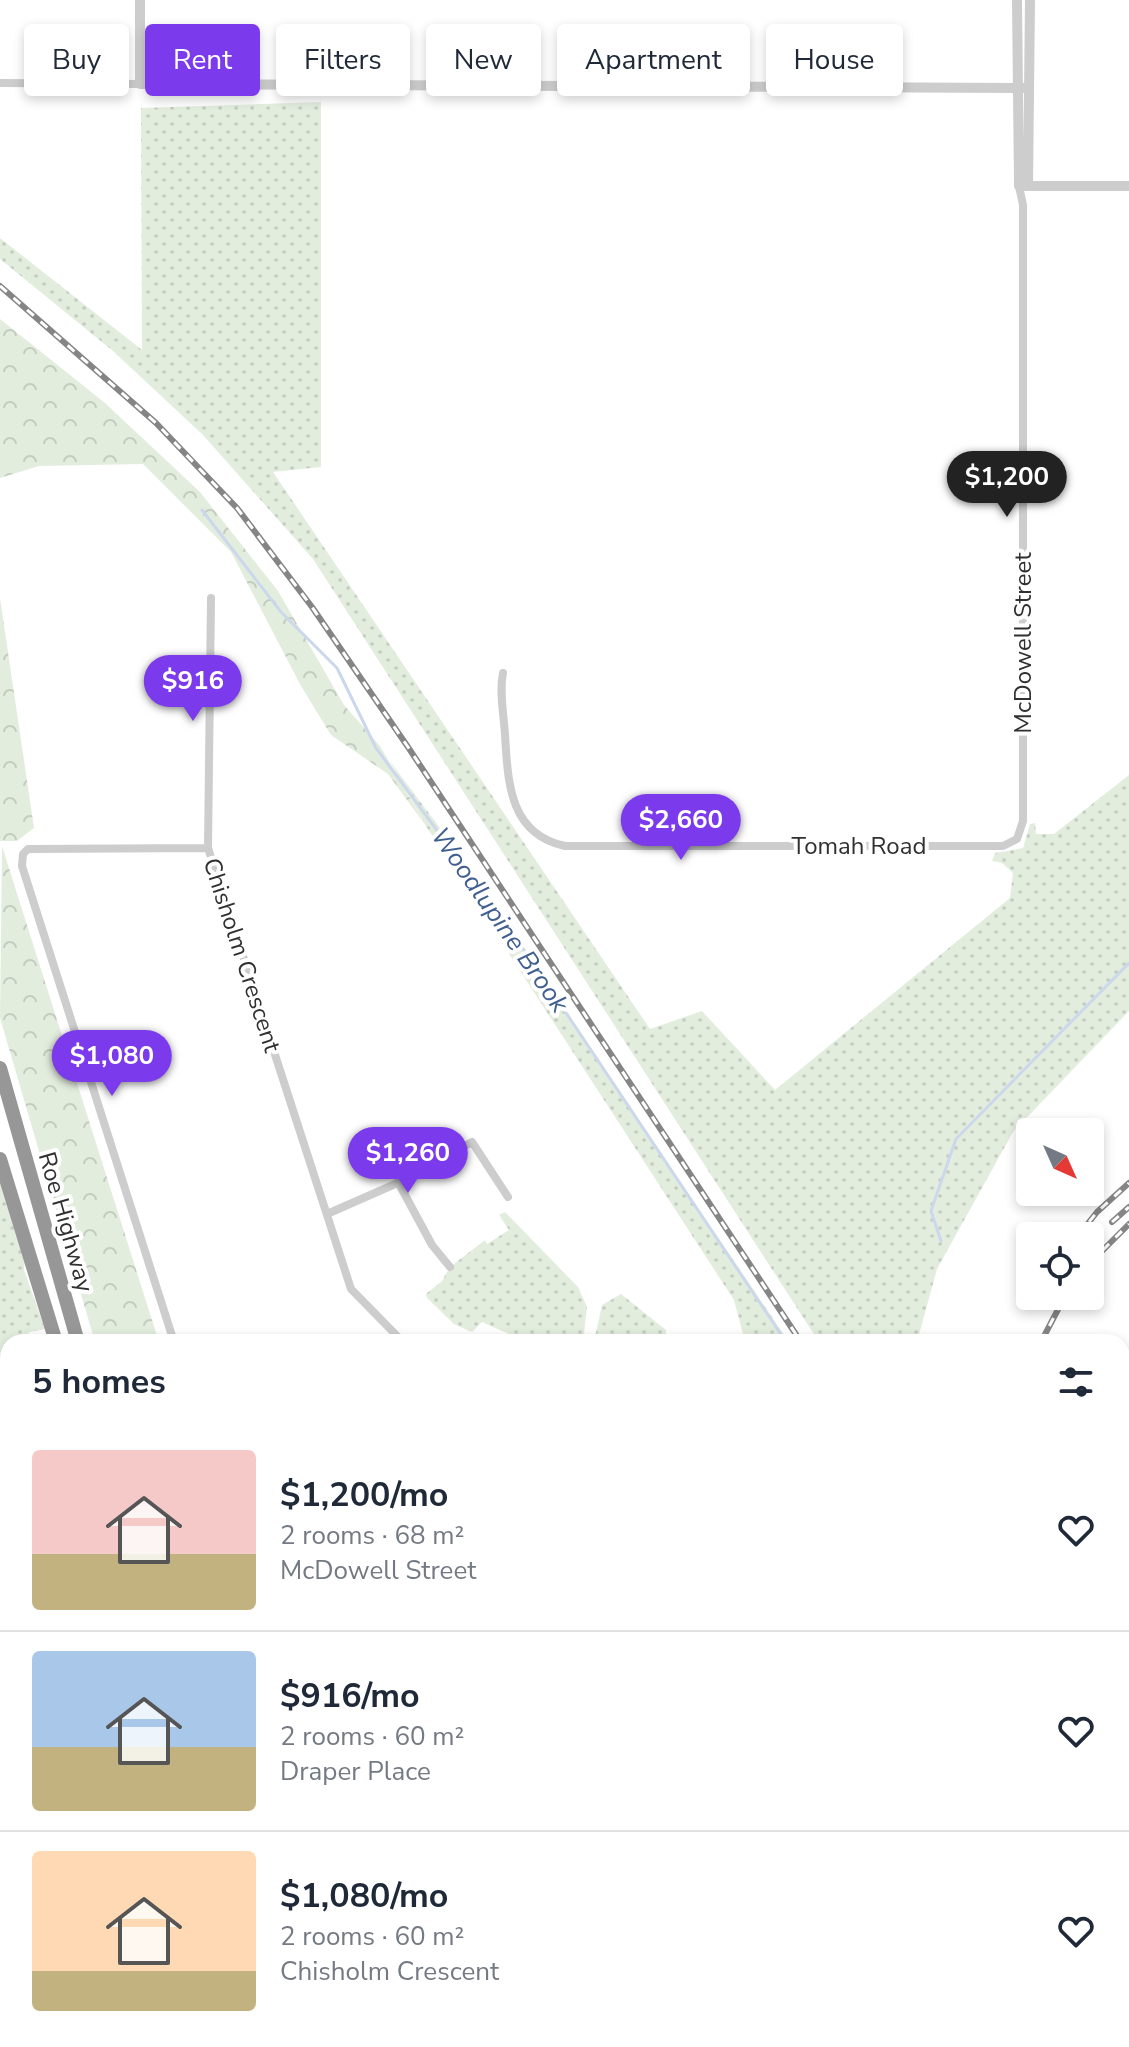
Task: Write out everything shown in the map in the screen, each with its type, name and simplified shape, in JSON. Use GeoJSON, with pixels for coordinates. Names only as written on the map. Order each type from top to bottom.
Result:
{"type":"FeatureCollection","features":[{"type":"Feature","properties":{"kind":"highway","name":"Roe Highway"},"geometry":{"type":"LineString","coordinates":[[0,1068],[76,1334]]}},
{"type":"Feature","properties":{"kind":"highway","name":"Roe Highway"},"geometry":{"type":"LineString","coordinates":[[0,1159],[54,1334]]}},
{"type":"Feature","properties":{"kind":"street"},"geometry":{"type":"LineString","coordinates":[[140,0],[140,84]]}},
{"type":"Feature","properties":{"kind":"street","name":"McDowell Street"},"geometry":{"type":"LineString","coordinates":[[1017,0],[1024,186],[1023,821],[1017,839]]}},
{"type":"Feature","properties":{"kind":"street","name":"McDowell Street"},"geometry":{"type":"LineString","coordinates":[[1022,88],[1030,0]]}},
{"type":"Feature","properties":{"kind":"street"},"geometry":{"type":"LineString","coordinates":[[0,83],[1022,88]]}},
{"type":"Feature","properties":{"kind":"street"},"geometry":{"type":"LineString","coordinates":[[1024,186],[1129,186]]}},
{"type":"Feature","properties":{"kind":"street"},"geometry":{"type":"LineString","coordinates":[[208,848],[211,598]]}},
{"type":"Feature","properties":{"kind":"street","name":"Tomah Road"},"geometry":{"type":"LineString","coordinates":[[503,673],[508,789],[534,831],[547,842],[565,846],[1003,846],[1017,839]]}},
{"type":"Feature","properties":{"kind":"street","name":"Chisholm Crescent"},"geometry":{"type":"LineString","coordinates":[[171,1334],[52,967],[22,860],[23,854],[36,847],[208,848],[351,1289],[395,1334]]}},
{"type":"Feature","properties":{"kind":"street"},"geometry":{"type":"LineString","coordinates":[[327,1214],[398,1182],[472,1142],[508,1197]]}},
{"type":"Feature","properties":{"kind":"street"},"geometry":{"type":"LineString","coordinates":[[398,1182],[432,1245],[450,1267]]}},
{"type":"Feature","properties":{"kind":"green space"},"geometry":{"type":"Polygon","coordinates":[[[321,102],[321,467],[273,472],[650,1029],[702,1011],[775,1090],[1010,898],[1013,873],[1002,863],[992,861],[995,853],[1023,848],[1030,824],[1035,823],[1036,834],[1054,834],[1129,775],[1129,1011],[1026,1118],[1016,1118],[1016,1129],[937,1269],[919,1334],[814,1334],[313,559],[203,435],[113,351],[0,259],[0,238],[142,350],[141,108],[321,102]]]}},
{"type":"Feature","properties":{"kind":"green space"},"geometry":{"type":"Polygon","coordinates":[[[0,319],[105,403],[200,492],[278,591],[344,705],[380,746],[426,826],[388,774],[331,735],[301,686],[231,552],[143,464],[39,466],[0,478],[0,319]]]}},
{"type":"Feature","properties":{"kind":"green space"},"geometry":{"type":"Polygon","coordinates":[[[0,598],[34,828],[17,841],[0,841],[0,598]]]}},
{"type":"Feature","properties":{"kind":"green space"},"geometry":{"type":"Polygon","coordinates":[[[389,760],[443,832],[784,1334],[743,1334],[734,1300],[426,826],[389,760]]]}},
{"type":"Feature","properties":{"kind":"green space"},"geometry":{"type":"Polygon","coordinates":[[[2,846],[156,1334],[93,1334],[0,1018],[2,846]]]}},
{"type":"Feature","properties":{"kind":"green space"},"geometry":{"type":"Polygon","coordinates":[[[0,1181],[25,1260],[24,1270],[45,1329],[28,1334],[0,1334],[0,1181]]]}},
{"type":"Feature","properties":{"kind":"green space"},"geometry":{"type":"Polygon","coordinates":[[[505,1212],[578,1287],[587,1307],[584,1334],[509,1334],[482,1322],[472,1332],[454,1324],[427,1298],[426,1294],[442,1281],[450,1267],[485,1240],[487,1244],[509,1230],[499,1215],[505,1212]]]}},
{"type":"Feature","properties":{"kind":"green space"},"geometry":{"type":"Polygon","coordinates":[[[621,1294],[666,1330],[666,1334],[596,1334],[602,1305],[621,1294]]]}},
{"type":"Feature","properties":{"kind":"waterway","name":"Woodlupine Brook"},"geometry":{"type":"LineString","coordinates":[[202,510],[281,612],[337,668],[376,748],[510,929],[781,1334]]}},
{"type":"Feature","properties":{"kind":"waterway"},"geometry":{"type":"LineString","coordinates":[[941,1241],[931,1211],[956,1139],[1129,963]]}},
{"type":"Feature","properties":{"kind":"railway"},"geometry":{"type":"LineString","coordinates":[[0,286],[156,423],[237,508],[312,607],[408,747],[796,1334]]}},
{"type":"Feature","properties":{"kind":"railway"},"geometry":{"type":"LineString","coordinates":[[1089,1222],[1129,1183]]}},
{"type":"Feature","properties":{"kind":"railway"},"geometry":{"type":"LineString","coordinates":[[1112,1222],[1129,1207]]}},
{"type":"Feature","properties":{"kind":"railway"},"geometry":{"type":"LineString","coordinates":[[1104,1249],[1129,1224]]}},
{"type":"Feature","properties":{"kind":"railway"},"geometry":{"type":"LineString","coordinates":[[1045,1334],[1058,1310]]}}]}
